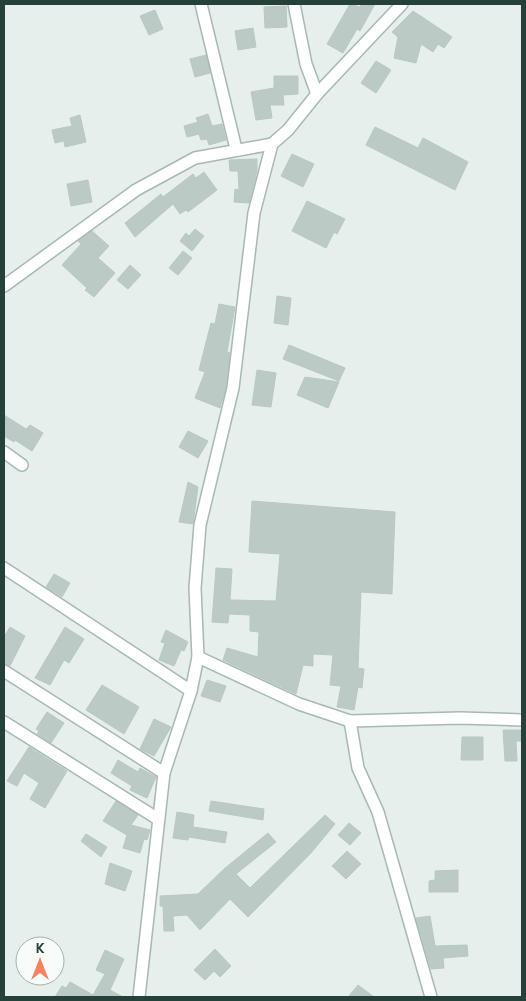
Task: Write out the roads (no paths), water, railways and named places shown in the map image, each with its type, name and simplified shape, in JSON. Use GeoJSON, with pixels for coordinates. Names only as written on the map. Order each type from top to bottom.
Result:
{"type":"FeatureCollection","features":[{"type":"Feature","properties":{"kind":"street"},"geometry":{"type":"LineString","coordinates":[[202,4],[236,149]]}},
{"type":"Feature","properties":{"kind":"street"},"geometry":{"type":"LineString","coordinates":[[294,4],[306,64],[317,94]]}},
{"type":"Feature","properties":{"kind":"street"},"geometry":{"type":"LineString","coordinates":[[4,286],[136,190],[195,158],[236,149],[272,144],[288,130],[317,94],[402,4]]}},
{"type":"Feature","properties":{"kind":"street"},"geometry":{"type":"LineString","coordinates":[[139,997],[164,773],[191,691],[198,657],[195,588],[200,525],[233,388],[254,213],[272,144]]}},
{"type":"Feature","properties":{"kind":"street"},"geometry":{"type":"LineString","coordinates":[[4,452],[22,465]]}},
{"type":"Feature","properties":{"kind":"street"},"geometry":{"type":"LineString","coordinates":[[4,568],[191,691]]}},
{"type":"Feature","properties":{"kind":"street"},"geometry":{"type":"LineString","coordinates":[[198,657],[299,704],[350,722],[460,718],[522,720]]}},
{"type":"Feature","properties":{"kind":"street"},"geometry":{"type":"LineString","coordinates":[[4,671],[164,773]]}},
{"type":"Feature","properties":{"kind":"street"},"geometry":{"type":"LineString","coordinates":[[4,722],[158,819]]}},
{"type":"Feature","properties":{"kind":"street"},"geometry":{"type":"LineString","coordinates":[[350,722],[358,768],[378,812],[432,997]]}}]}
